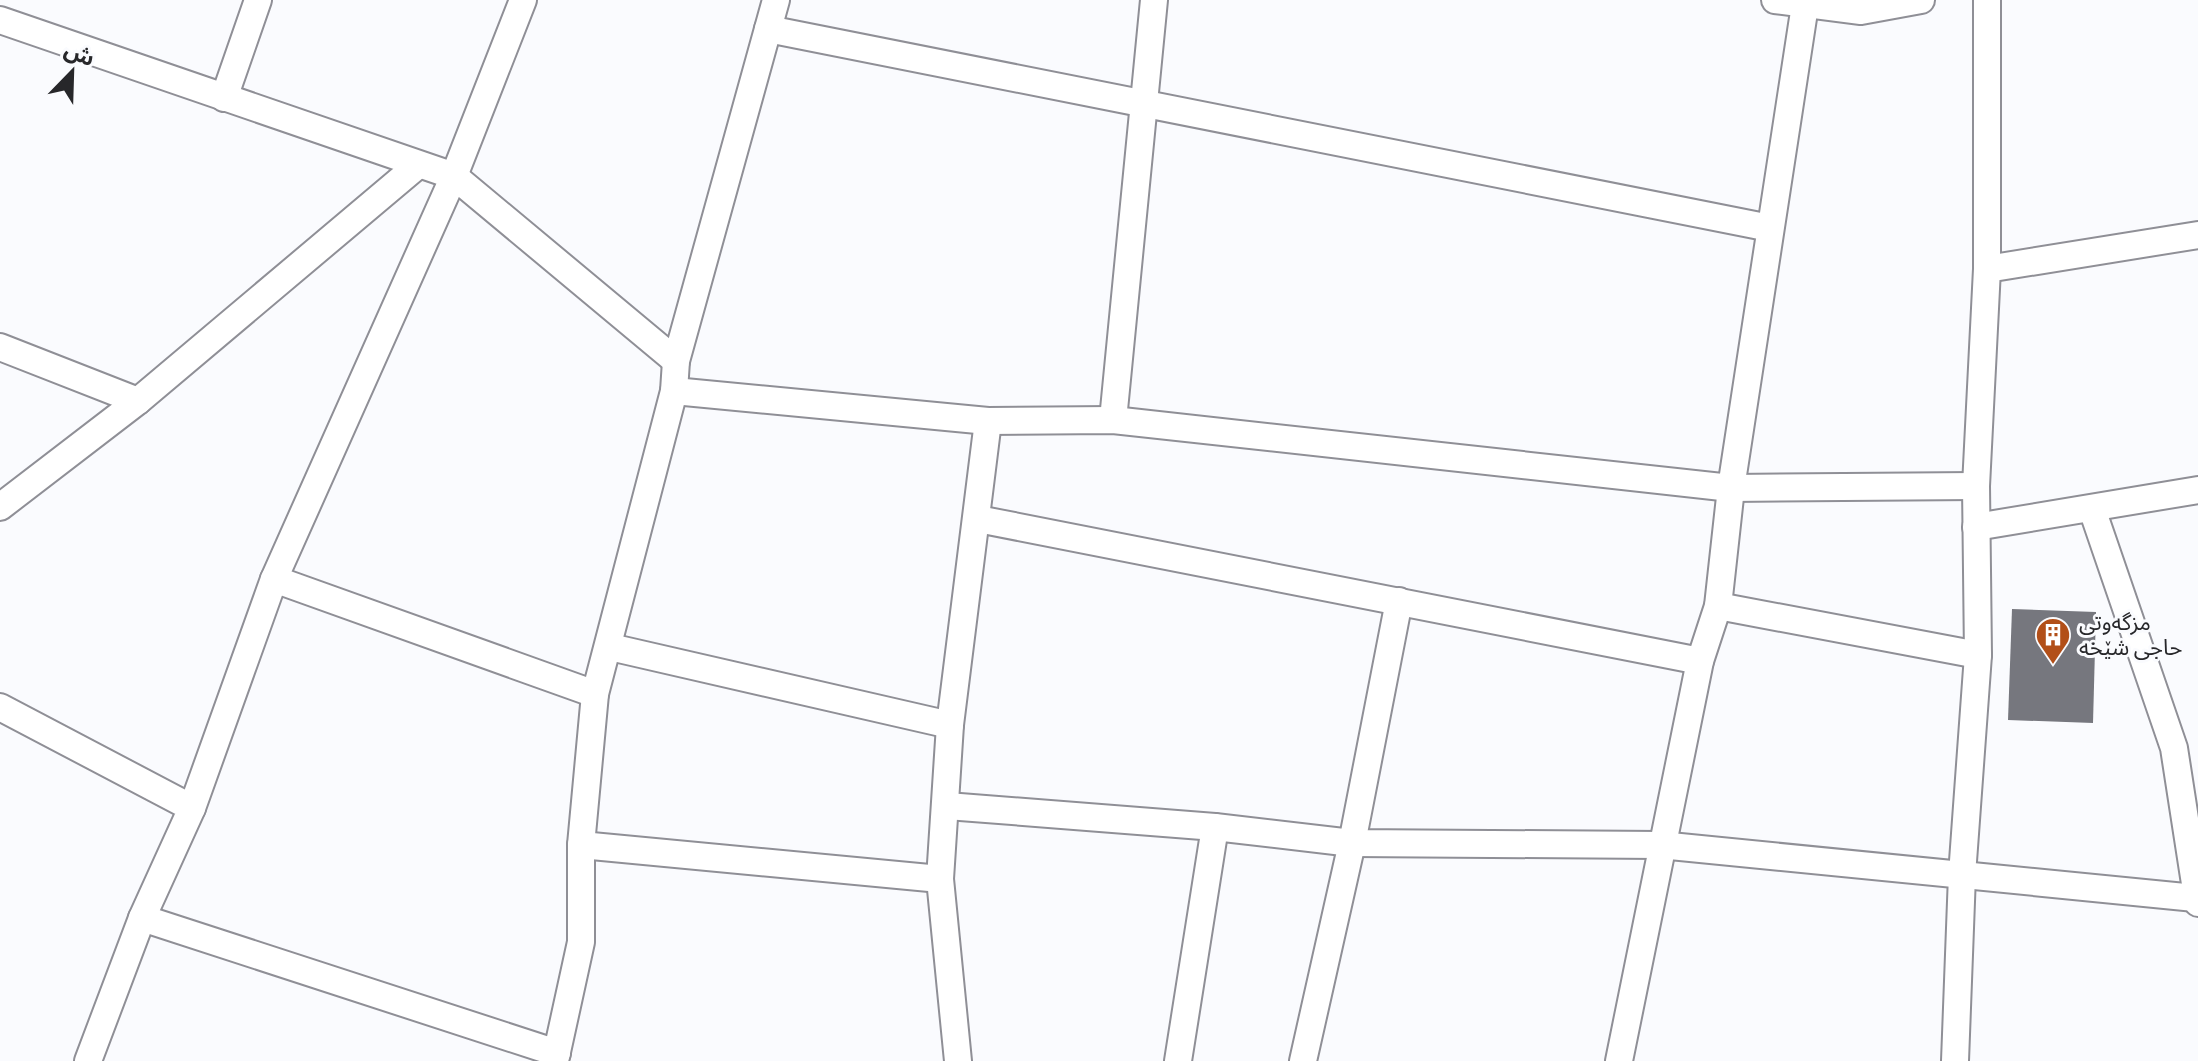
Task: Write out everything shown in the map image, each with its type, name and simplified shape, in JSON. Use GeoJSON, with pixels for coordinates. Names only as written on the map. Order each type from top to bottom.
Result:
{"type":"FeatureCollection","features":[{"type":"Feature","properties":{"kind":"street"},"geometry":{"type":"LineString","coordinates":[[224,98],[258,0]]}},
{"type":"Feature","properties":{"kind":"street"},"geometry":{"type":"LineString","coordinates":[[88,1061],[142,918],[192,808],[274,579],[454,176],[523,0]]}},
{"type":"Feature","properties":{"kind":"street"},"geometry":{"type":"LineString","coordinates":[[142,918],[556,1057],[581,942],[581,845],[595,694],[610,647],[674,391],[676,361],[776,0]]}},
{"type":"Feature","properties":{"kind":"street"},"geometry":{"type":"LineString","coordinates":[[1113,420],[1154,0]]}},
{"type":"Feature","properties":{"kind":"street"},"geometry":{"type":"LineString","coordinates":[[1775,0],[1861,11],[1921,0]]}},
{"type":"Feature","properties":{"kind":"street"},"geometry":{"type":"LineString","coordinates":[[1955,1061],[1962,875],[1978,655],[1976,486],[1987,269],[1987,0]]}},
{"type":"Feature","properties":{"kind":"street"},"geometry":{"type":"LineString","coordinates":[[1619,1061],[1660,845],[1700,661],[1718,606],[1731,488],[1805,5]]}},
{"type":"Feature","properties":{"kind":"street"},"geometry":{"type":"LineString","coordinates":[[0,20],[454,176],[676,361]]}},
{"type":"Feature","properties":{"kind":"street"},"geometry":{"type":"LineString","coordinates":[[768,29],[1770,228]]}},
{"type":"Feature","properties":{"kind":"street"},"geometry":{"type":"LineString","coordinates":[[0,507],[138,401],[418,165]]}},
{"type":"Feature","properties":{"kind":"street"},"geometry":{"type":"LineString","coordinates":[[1987,269],[2198,235]]}},
{"type":"Feature","properties":{"kind":"street"},"geometry":{"type":"LineString","coordinates":[[0,347],[138,401]]}},
{"type":"Feature","properties":{"kind":"street"},"geometry":{"type":"LineString","coordinates":[[674,391],[988,421],[1113,420],[1731,488],[1976,486]]}},
{"type":"Feature","properties":{"kind":"street"},"geometry":{"type":"LineString","coordinates":[[958,1061],[940,879],[950,725],[988,421]]}},
{"type":"Feature","properties":{"kind":"street"},"geometry":{"type":"LineString","coordinates":[[1976,527],[2198,490]]}},
{"type":"Feature","properties":{"kind":"street"},"geometry":{"type":"LineString","coordinates":[[947,806],[1215,827],[1352,843],[1660,845],[2197,900],[2174,748],[2092,509]]}},
{"type":"Feature","properties":{"kind":"street"},"geometry":{"type":"LineString","coordinates":[[978,519],[1700,661]]}},
{"type":"Feature","properties":{"kind":"street"},"geometry":{"type":"LineString","coordinates":[[274,579],[595,694]]}},
{"type":"Feature","properties":{"kind":"street"},"geometry":{"type":"LineString","coordinates":[[1303,1061],[1352,843],[1399,601]]}},
{"type":"Feature","properties":{"kind":"street"},"geometry":{"type":"LineString","coordinates":[[1718,606],[1978,655]]}},
{"type":"Feature","properties":{"kind":"street"},"geometry":{"type":"LineString","coordinates":[[610,647],[950,725]]}},
{"type":"Feature","properties":{"kind":"street"},"geometry":{"type":"LineString","coordinates":[[0,707],[192,808]]}},
{"type":"Feature","properties":{"kind":"street"},"geometry":{"type":"LineString","coordinates":[[1178,1061],[1215,827]]}},
{"type":"Feature","properties":{"kind":"street"},"geometry":{"type":"LineString","coordinates":[[581,845],[940,879]]}},
{"type":"Feature","properties":{"kind":"building","name":"مزگەوتی حاجی شێخە"},"geometry":{"type":"Polygon","coordinates":[[[2012,609],[2096,612],[2093,723],[2008,720],[2012,609]]]}},
{"type":"Feature","properties":{"kind":"place","name":"مزگەوتی حاجی شێخە"},"geometry":{"type":"Point","coordinates":[2053,666]}}]}
